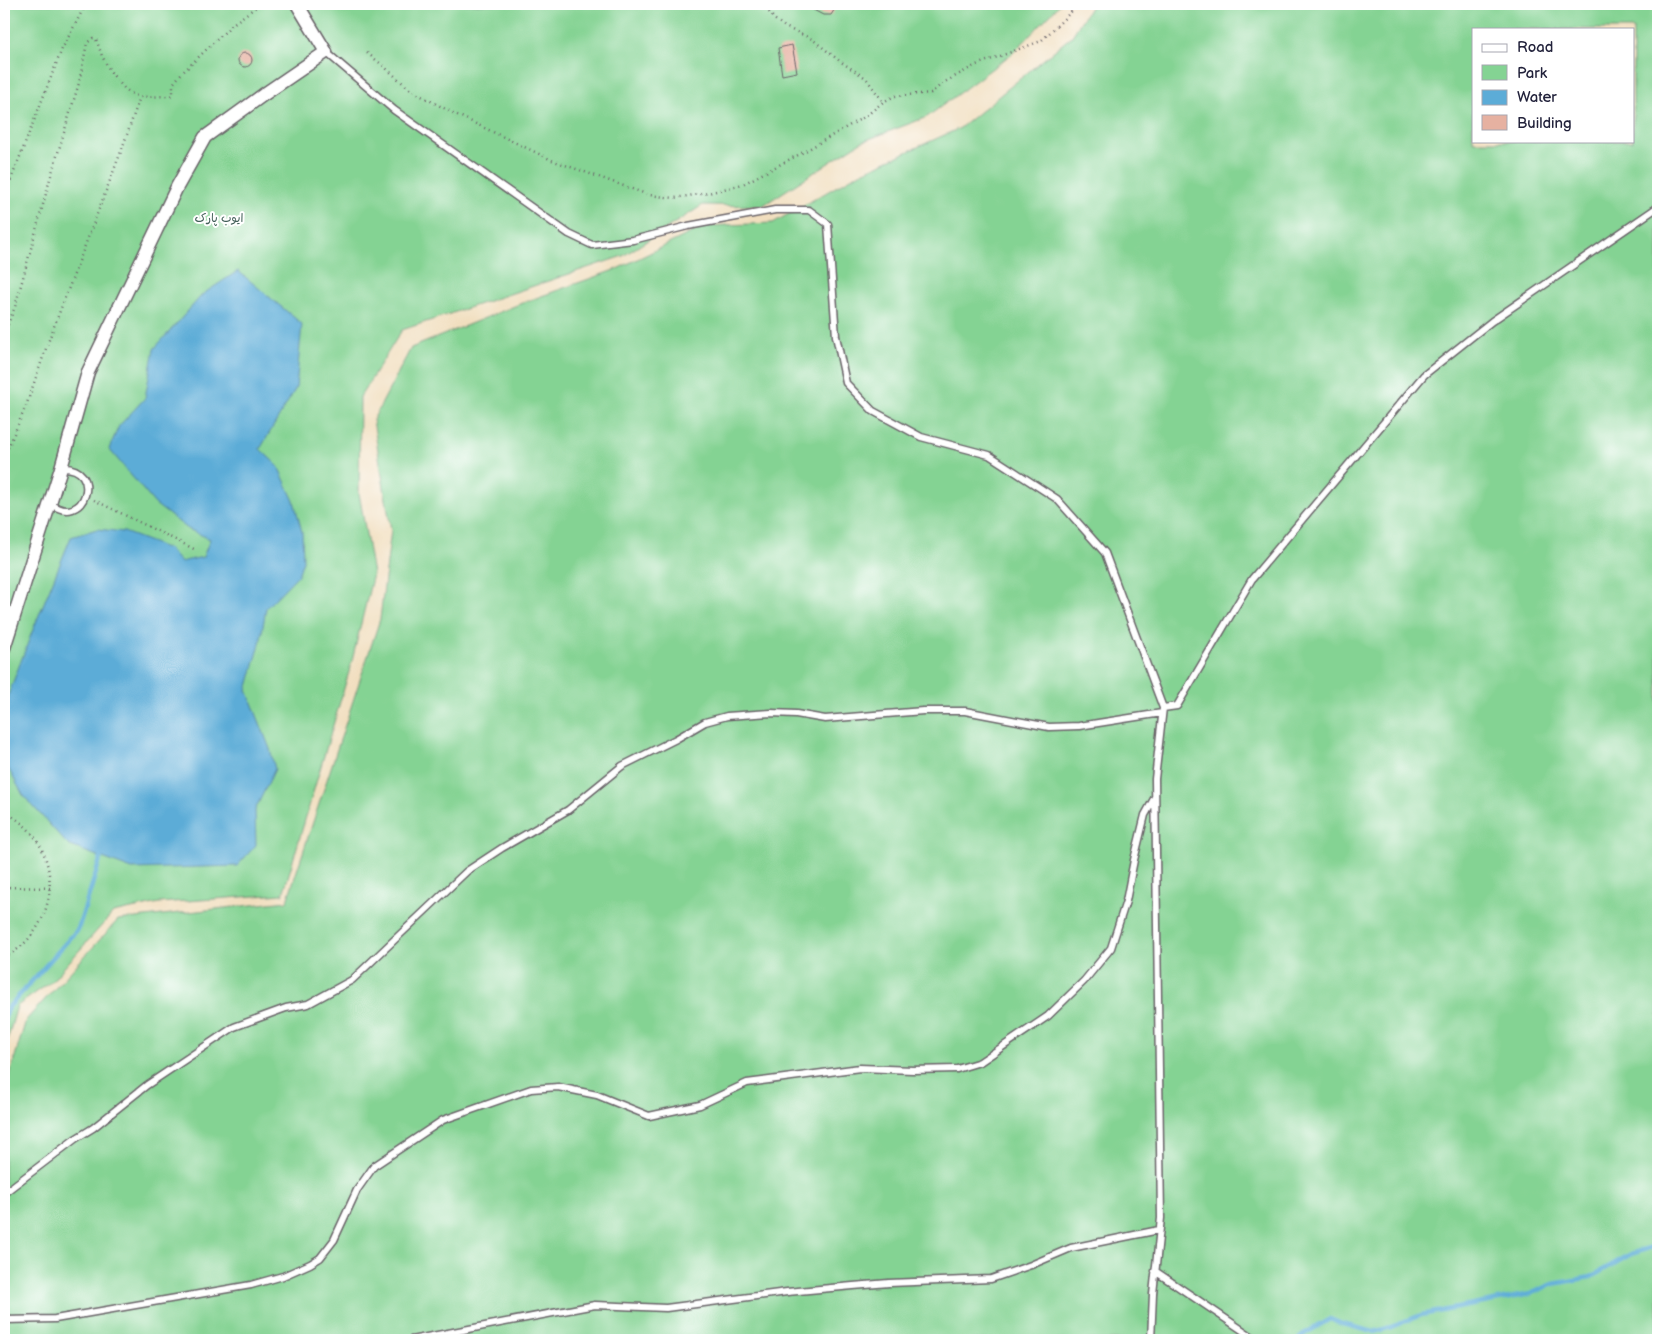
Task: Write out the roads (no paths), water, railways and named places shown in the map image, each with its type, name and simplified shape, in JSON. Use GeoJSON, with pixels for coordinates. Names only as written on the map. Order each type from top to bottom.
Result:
{"type":"FeatureCollection","features":[{"type":"Feature","properties":{"kind":"street"},"geometry":{"type":"LineString","coordinates":[[4,648],[61,468],[88,372],[177,187],[205,137],[326,52],[297,4]]}},
{"type":"Feature","properties":{"kind":"lane"},"geometry":{"type":"LineString","coordinates":[[326,52],[394,110],[569,234],[592,245],[633,240],[688,226],[775,210],[809,210],[828,224],[836,336],[846,383],[873,411],[921,437],[989,454],[1057,499],[1105,553],[1162,710],[1155,779],[1161,1218],[1155,1272],[1151,1340]]}},
{"type":"Feature","properties":{"kind":"lane"},"geometry":{"type":"LineString","coordinates":[[4,1194],[147,1085],[234,1027],[286,1008],[308,1004],[352,980],[467,871],[511,842],[568,810],[622,766],[705,722],[727,716],[771,713],[796,714],[825,719],[923,711],[965,710],[1049,727],[1079,726],[1177,706],[1252,579],[1424,375],[1492,321],[1658,207]]}},
{"type":"Feature","properties":{"kind":"lane"},"geometry":{"type":"LineString","coordinates":[[50,503],[55,508],[70,510],[82,503],[86,496],[87,489],[82,475],[76,470],[61,468]]}},
{"type":"Feature","properties":{"kind":"lane"},"geometry":{"type":"LineString","coordinates":[[4,1308],[5,1320],[55,1318],[251,1285],[283,1276],[320,1258],[334,1240],[357,1190],[374,1166],[443,1120],[531,1090],[558,1087],[597,1095],[649,1116],[700,1105],[747,1083],[860,1068],[957,1069],[980,1062],[1048,1016],[1084,981],[1111,948],[1126,901],[1145,814],[1155,795]]}},
{"type":"Feature","properties":{"kind":"lane"},"geometry":{"type":"LineString","coordinates":[[411,1340],[595,1305],[666,1308],[788,1292],[862,1285],[991,1279],[1071,1248],[1159,1230]]}},
{"type":"Feature","properties":{"kind":"lane"},"geometry":{"type":"LineString","coordinates":[[1155,1272],[1257,1340]]}},
{"type":"Feature","properties":{"kind":"water"},"geometry":{"type":"Polygon","coordinates":[[[238,271],[302,324],[296,388],[260,449],[278,466],[294,501],[302,532],[303,561],[298,575],[266,608],[260,644],[247,690],[270,749],[275,769],[255,810],[256,845],[237,866],[132,869],[68,845],[23,795],[4,761],[4,706],[71,537],[97,529],[124,532],[169,549],[180,562],[203,557],[210,539],[188,529],[155,504],[109,449],[119,426],[145,398],[154,349],[203,294],[238,271]]]}},
{"type":"Feature","properties":{"kind":"waterway"},"geometry":{"type":"LineString","coordinates":[[4,1020],[8,1008],[78,929],[101,857]]}},
{"type":"Feature","properties":{"kind":"waterway"},"geometry":{"type":"LineString","coordinates":[[1299,1340],[1304,1334],[1330,1319],[1374,1332],[1421,1315],[1530,1294],[1553,1284],[1591,1277],[1631,1254],[1658,1245]]}},
{"type":"Feature","properties":{"kind":"waterway"},"geometry":{"type":"LineString","coordinates":[[4,1331],[20,1340]]}},
{"type":"Feature","properties":{"kind":"park label","name":"ایوب پارک"},"geometry":{"type":"Point","coordinates":[219,218]}}]}
